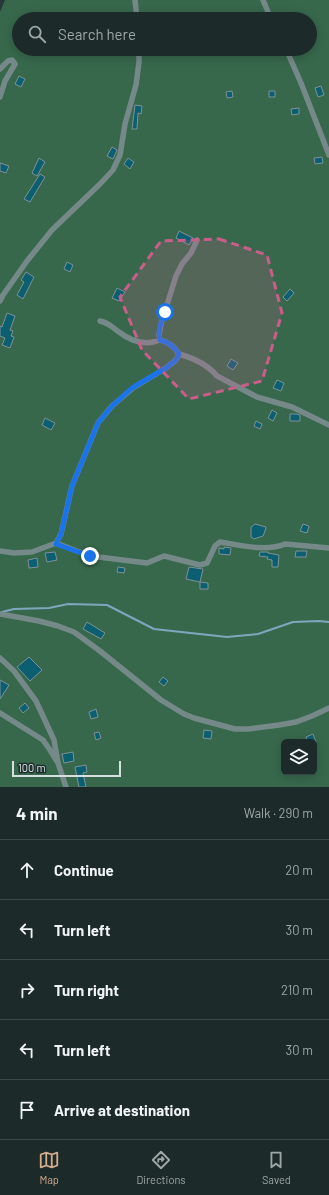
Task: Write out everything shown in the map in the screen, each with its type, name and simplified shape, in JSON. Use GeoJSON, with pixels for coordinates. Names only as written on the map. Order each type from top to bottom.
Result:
{"type":"FeatureCollection","features":[{"type":"Feature","properties":{"kind":"street"},"geometry":{"type":"LineString","coordinates":[[135,0],[136,12]]}},
{"type":"Feature","properties":{"kind":"street"},"geometry":{"type":"LineString","coordinates":[[263,0],[268,12]]}},
{"type":"Feature","properties":{"kind":"street"},"geometry":{"type":"LineString","coordinates":[[0,301],[19,273],[52,230],[113,170],[120,155],[125,124],[136,85],[139,56]]}},
{"type":"Feature","properties":{"kind":"street"},"geometry":{"type":"LineString","coordinates":[[289,56],[329,155]]}},
{"type":"Feature","properties":{"kind":"street"},"geometry":{"type":"LineString","coordinates":[[0,69],[8,61],[12,60],[15,64],[5,81],[0,97]]}},
{"type":"Feature","properties":{"kind":"street"},"geometry":{"type":"LineString","coordinates":[[160,340],[159,335],[161,324],[176,276],[182,264],[191,253],[197,240]]}},
{"type":"Feature","properties":{"kind":"street"},"geometry":{"type":"LineString","coordinates":[[100,321],[107,322],[124,336],[138,342],[152,343],[160,340],[167,341],[179,354],[191,357],[213,371],[217,376],[257,397],[292,408],[329,426]]}},
{"type":"Feature","properties":{"kind":"street"},"geometry":{"type":"LineString","coordinates":[[56,544],[61,534],[72,486],[98,423],[112,406],[132,388],[166,368],[176,360],[179,354]]}},
{"type":"Feature","properties":{"kind":"street"},"geometry":{"type":"LineString","coordinates":[[0,551],[14,553],[32,552],[56,544],[90,556],[147,563],[164,556],[200,565],[207,563],[215,546],[220,542],[257,548],[280,547],[285,544],[329,548]]}},
{"type":"Feature","properties":{"kind":"street"},"geometry":{"type":"LineString","coordinates":[[0,614],[39,621],[74,632],[161,700],[184,714],[194,718],[235,729],[248,729],[279,726],[296,722],[329,708]]}},
{"type":"Feature","properties":{"kind":"street"},"geometry":{"type":"LineString","coordinates":[[0,658],[14,671],[36,701],[54,740],[58,764],[66,787]]}},
{"type":"Feature","properties":{"kind":"street"},"geometry":{"type":"LineString","coordinates":[[0,713],[43,740],[58,764]]}},
{"type":"Feature","properties":{"kind":"highlighted area"},"geometry":{"type":"Polygon","coordinates":[[[219,239],[267,255],[282,313],[262,381],[189,399],[142,350],[120,297],[161,241],[219,239]]]}},
{"type":"Feature","properties":{"kind":"green space"},"geometry":{"type":"Polygon","coordinates":[[[5,0],[329,0],[329,787],[0,787],[0,12],[5,0]]]}},
{"type":"Feature","properties":{"kind":"building"},"geometry":{"type":"Polygon","coordinates":[[[19,76],[25,79],[21,87],[15,84],[19,76]]]}},
{"type":"Feature","properties":{"kind":"building"},"geometry":{"type":"Polygon","coordinates":[[[321,86],[324,95],[318,97],[315,88],[321,86]]]}},
{"type":"Feature","properties":{"kind":"building"},"geometry":{"type":"Polygon","coordinates":[[[232,91],[233,97],[227,98],[226,92],[232,91]]]}},
{"type":"Feature","properties":{"kind":"building"},"geometry":{"type":"Polygon","coordinates":[[[269,91],[275,91],[275,97],[269,97],[269,91]]]}},
{"type":"Feature","properties":{"kind":"building"},"geometry":{"type":"Polygon","coordinates":[[[135,105],[142,106],[141,114],[138,113],[137,129],[132,129],[135,105]]]}},
{"type":"Feature","properties":{"kind":"building"},"geometry":{"type":"Polygon","coordinates":[[[299,108],[299,114],[292,115],[291,109],[299,108]]]}},
{"type":"Feature","properties":{"kind":"building"},"geometry":{"type":"Polygon","coordinates":[[[112,147],[117,150],[113,159],[107,156],[112,147]]]}},
{"type":"Feature","properties":{"kind":"building"},"geometry":{"type":"Polygon","coordinates":[[[322,157],[323,163],[315,164],[314,158],[322,157]]]}},
{"type":"Feature","properties":{"kind":"building"},"geometry":{"type":"Polygon","coordinates":[[[39,158],[45,162],[37,176],[32,173],[39,158]]]}},
{"type":"Feature","properties":{"kind":"building"},"geometry":{"type":"Polygon","coordinates":[[[128,158],[134,162],[130,169],[124,164],[128,158]]]}},
{"type":"Feature","properties":{"kind":"building"},"geometry":{"type":"Polygon","coordinates":[[[0,163],[9,166],[6,173],[0,171],[0,163]]]}},
{"type":"Feature","properties":{"kind":"building"},"geometry":{"type":"Polygon","coordinates":[[[40,174],[45,177],[30,202],[24,199],[40,174]]]}},
{"type":"Feature","properties":{"kind":"building"},"geometry":{"type":"Polygon","coordinates":[[[179,231],[193,238],[189,245],[176,238],[179,231]]]}},
{"type":"Feature","properties":{"kind":"building"},"geometry":{"type":"Polygon","coordinates":[[[67,262],[73,265],[70,272],[64,269],[67,262]]]}},
{"type":"Feature","properties":{"kind":"building"},"geometry":{"type":"Polygon","coordinates":[[[26,272],[34,277],[23,299],[17,295],[24,282],[21,280],[26,272]]]}},
{"type":"Feature","properties":{"kind":"building"},"geometry":{"type":"Polygon","coordinates":[[[117,288],[125,292],[119,301],[112,298],[117,288]]]}},
{"type":"Feature","properties":{"kind":"building"},"geometry":{"type":"Polygon","coordinates":[[[290,289],[294,293],[287,301],[283,297],[290,289]]]}},
{"type":"Feature","properties":{"kind":"building"},"geometry":{"type":"Polygon","coordinates":[[[7,313],[15,316],[10,330],[13,331],[11,336],[14,337],[10,348],[2,345],[5,338],[0,336],[0,326],[2,327],[7,313]]]}},
{"type":"Feature","properties":{"kind":"building"},"geometry":{"type":"Polygon","coordinates":[[[231,359],[238,363],[233,370],[227,366],[231,359]]]}},
{"type":"Feature","properties":{"kind":"building"},"geometry":{"type":"Polygon","coordinates":[[[277,380],[284,383],[281,391],[273,388],[277,380]]]}},
{"type":"Feature","properties":{"kind":"building"},"geometry":{"type":"Polygon","coordinates":[[[272,410],[277,413],[273,421],[268,418],[272,410]]]}},
{"type":"Feature","properties":{"kind":"building"},"geometry":{"type":"Polygon","coordinates":[[[290,414],[300,415],[300,421],[290,421],[290,414]]]}},
{"type":"Feature","properties":{"kind":"building"},"geometry":{"type":"Polygon","coordinates":[[[45,418],[55,423],[51,430],[42,425],[45,418]]]}},
{"type":"Feature","properties":{"kind":"building"},"geometry":{"type":"Polygon","coordinates":[[[256,421],[262,424],[260,429],[254,426],[256,421]]]}},
{"type":"Feature","properties":{"kind":"building"},"geometry":{"type":"Polygon","coordinates":[[[255,524],[266,527],[263,536],[254,539],[251,537],[251,527],[255,524]]]}},
{"type":"Feature","properties":{"kind":"building"},"geometry":{"type":"Polygon","coordinates":[[[303,524],[309,526],[307,533],[300,531],[303,524]]]}},
{"type":"Feature","properties":{"kind":"building"},"geometry":{"type":"Polygon","coordinates":[[[224,547],[231,548],[230,555],[219,554],[219,548],[224,549],[224,547]]]}},
{"type":"Feature","properties":{"kind":"building"},"geometry":{"type":"Polygon","coordinates":[[[296,551],[307,551],[306,557],[295,557],[296,551]]]}},
{"type":"Feature","properties":{"kind":"building"},"geometry":{"type":"Polygon","coordinates":[[[55,552],[57,560],[47,562],[45,553],[55,552]]]}},
{"type":"Feature","properties":{"kind":"building"},"geometry":{"type":"Polygon","coordinates":[[[260,552],[268,552],[279,555],[278,567],[272,567],[272,560],[267,559],[268,557],[259,556],[260,552]]]}},
{"type":"Feature","properties":{"kind":"building"},"geometry":{"type":"Polygon","coordinates":[[[37,558],[38,567],[29,568],[28,560],[37,558]]]}},
{"type":"Feature","properties":{"kind":"building"},"geometry":{"type":"Polygon","coordinates":[[[118,567],[125,568],[124,573],[117,572],[118,567]]]}},
{"type":"Feature","properties":{"kind":"building"},"geometry":{"type":"Polygon","coordinates":[[[189,567],[203,569],[200,582],[186,579],[189,567]]]}},
{"type":"Feature","properties":{"kind":"building"},"geometry":{"type":"Polygon","coordinates":[[[200,582],[208,583],[208,589],[200,589],[200,582]]]}},
{"type":"Feature","properties":{"kind":"building"},"geometry":{"type":"Polygon","coordinates":[[[87,622],[105,633],[101,639],[83,629],[87,622]]]}},
{"type":"Feature","properties":{"kind":"building"},"geometry":{"type":"Polygon","coordinates":[[[29,657],[42,670],[30,681],[17,667],[29,657]]]}},
{"type":"Feature","properties":{"kind":"building"},"geometry":{"type":"Polygon","coordinates":[[[163,677],[168,681],[164,686],[159,682],[163,677]]]}},
{"type":"Feature","properties":{"kind":"building"},"geometry":{"type":"Polygon","coordinates":[[[0,680],[9,685],[0,699],[0,680]]]}},
{"type":"Feature","properties":{"kind":"building"},"geometry":{"type":"Polygon","coordinates":[[[25,703],[29,708],[23,713],[19,708],[25,703]]]}},
{"type":"Feature","properties":{"kind":"building"},"geometry":{"type":"Polygon","coordinates":[[[96,709],[98,717],[91,719],[89,712],[96,709]]]}},
{"type":"Feature","properties":{"kind":"building"},"geometry":{"type":"Polygon","coordinates":[[[204,730],[212,731],[211,739],[203,738],[204,730]]]}},
{"type":"Feature","properties":{"kind":"building"},"geometry":{"type":"Polygon","coordinates":[[[99,732],[101,738],[96,740],[94,733],[99,732]]]}},
{"type":"Feature","properties":{"kind":"building"},"geometry":{"type":"Polygon","coordinates":[[[313,734],[315,739],[307,739],[306,737],[313,734]]]}},
{"type":"Feature","properties":{"kind":"building"},"geometry":{"type":"Polygon","coordinates":[[[73,752],[74,761],[64,763],[62,754],[73,752]]]}},
{"type":"Feature","properties":{"kind":"building"},"geometry":{"type":"Polygon","coordinates":[[[86,765],[87,772],[83,773],[86,787],[79,787],[75,767],[86,765]]]}},
{"type":"Feature","properties":{"kind":"waterway"},"geometry":{"type":"LineString","coordinates":[[2,612],[14,609],[49,608],[68,604],[107,605],[154,629],[227,637],[258,634],[293,622],[329,622]]}},
{"type":"Feature","properties":{"kind":"route"},"geometry":{"type":"LineString","coordinates":[[90,556],[56,544],[61,534],[67,502],[98,423],[112,406],[132,388],[166,368],[176,360],[179,354],[175,348],[167,341],[160,340],[159,335],[165,312]]}}]}
